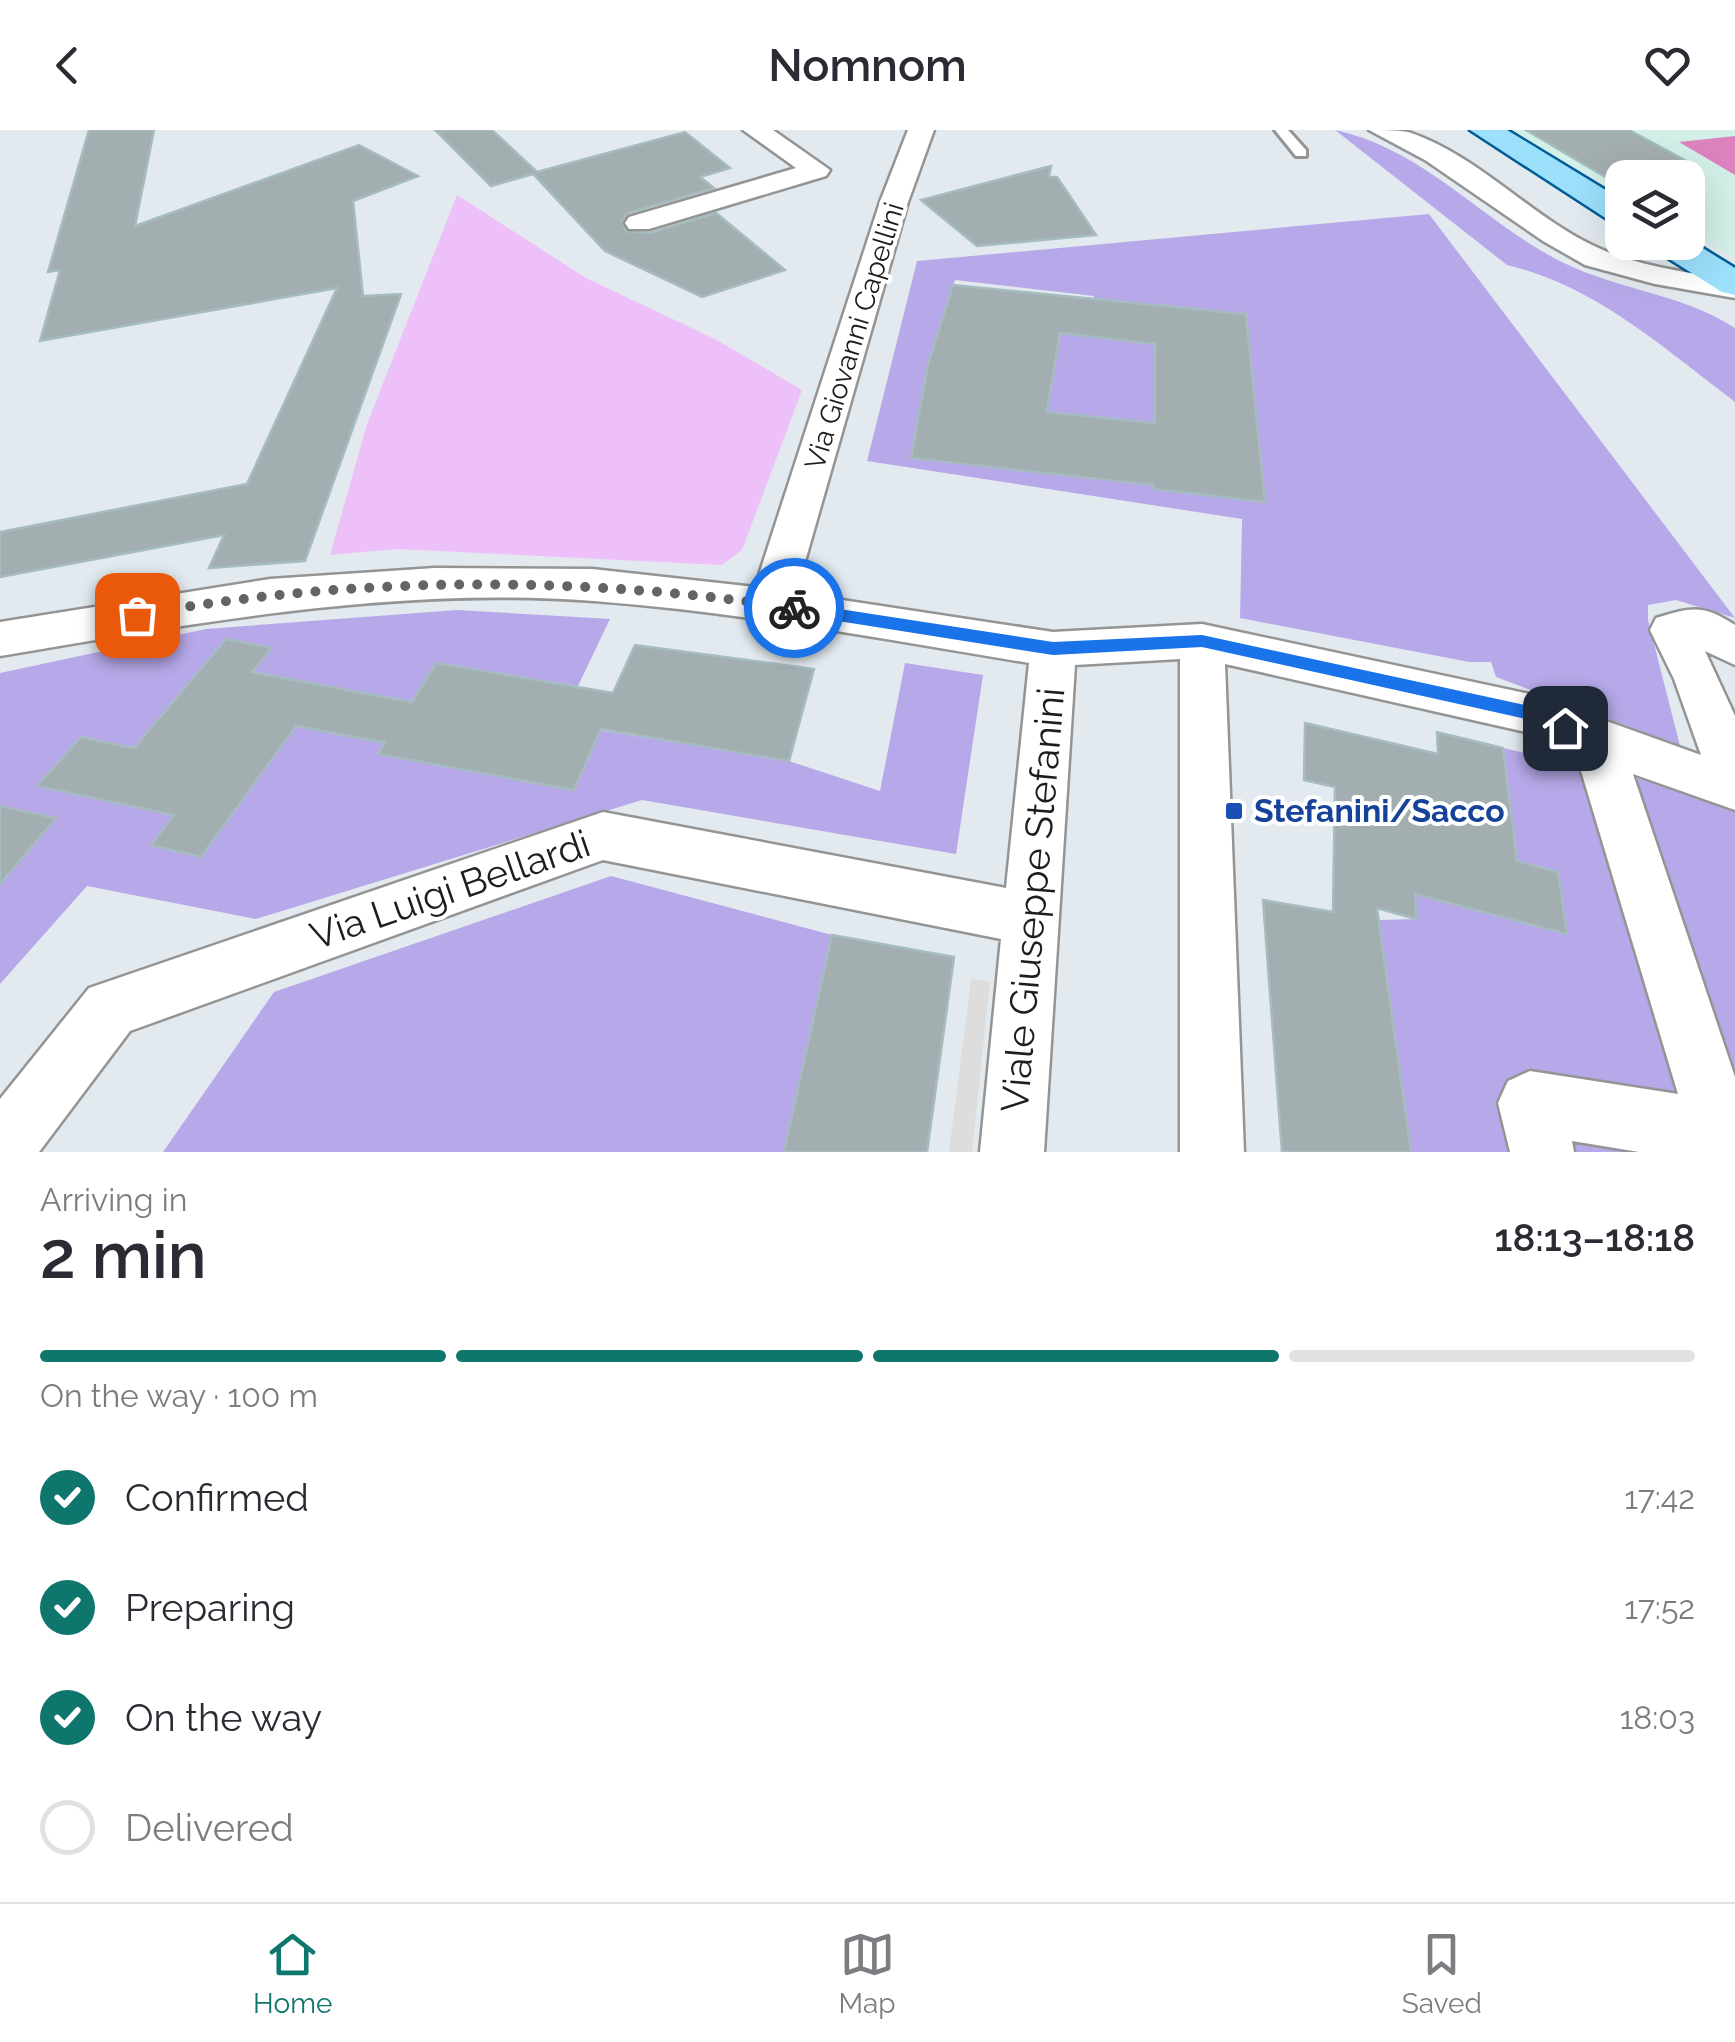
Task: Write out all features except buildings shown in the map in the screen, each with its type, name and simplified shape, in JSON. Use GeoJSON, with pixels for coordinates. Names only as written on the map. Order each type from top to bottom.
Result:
{"type":"FeatureCollection","features":[{"type":"Feature","properties":{"kind":"main road"},"geometry":{"type":"LineString","coordinates":[[1485,130],[1605,204]]}},
{"type":"Feature","properties":{"kind":"main road"},"geometry":{"type":"LineString","coordinates":[[1695,260],[1735,287]]}},
{"type":"Feature","properties":{"kind":"street"},"geometry":{"type":"LineString","coordinates":[[639,224],[817,170],[756,130]]}},
{"type":"Feature","properties":{"kind":"street","name":"Via Giovanni Capellini"},"geometry":{"type":"LineString","coordinates":[[771,605],[894,202],[920,130]]}},
{"type":"Feature","properties":{"kind":"street"},"geometry":{"type":"LineString","coordinates":[[1382,130],[1459,167],[1579,250],[1637,268],[1735,287]]}},
{"type":"Feature","properties":{"kind":"street"},"geometry":{"type":"LineString","coordinates":[[0,639],[219,601],[396,586],[592,585],[771,605],[1053,649],[1202,641],[1534,714],[1597,742],[1735,788]]}},
{"type":"Feature","properties":{"kind":"street"},"geometry":{"type":"LineString","coordinates":[[1735,648],[1699,624],[1672,630],[1697,680],[1735,780]]}},
{"type":"Feature","properties":{"kind":"street"},"geometry":{"type":"LineString","coordinates":[[1202,641],[1212,1152]]}},
{"type":"Feature","properties":{"kind":"street","name":"Viale Giuseppe Stefanini"},"geometry":{"type":"LineString","coordinates":[[1012,1152],[1053,649]]}},
{"type":"Feature","properties":{"kind":"street"},"geometry":{"type":"LineString","coordinates":[[1542,1152],[1530,1103],[1724,1143],[1597,742]]}},
{"type":"Feature","properties":{"kind":"street","name":"Via Luigi Bellardi"},"geometry":{"type":"LineString","coordinates":[[0,1150],[110,1009],[604,836],[1032,919]]}},
{"type":"Feature","properties":{"kind":"lane"},"geometry":{"type":"LineString","coordinates":[[1281,130],[1300,153]]}},
{"type":"Feature","properties":{"kind":"shaded area"},"geometry":{"type":"Polygon","coordinates":[[[1335,130],[1398,153],[1564,263],[1694,307],[1735,328],[1735,402],[1599,303],[1539,274],[1507,265],[1335,130]]]}},
{"type":"Feature","properties":{"kind":"shaded area"},"geometry":{"type":"Polygon","coordinates":[[[1509,130],[1735,130],[1735,258],[1705,241],[1705,160],[1605,160],[1605,184],[1509,130]]]}},
{"type":"Feature","properties":{"kind":"shaded area"},"geometry":{"type":"Polygon","coordinates":[[[1735,136],[1735,175],[1679,142],[1735,136]]]}},
{"type":"Feature","properties":{"kind":"shaded area"},"geometry":{"type":"Polygon","coordinates":[[[457,195],[586,278],[717,340],[802,390],[742,550],[722,565],[398,549],[330,555],[367,424],[457,195]]]}},
{"type":"Feature","properties":{"kind":"shaded area"},"geometry":{"type":"Polygon","coordinates":[[[1429,214],[1735,618],[1676,600],[1648,605],[1648,620],[1680,746],[1496,677],[1491,662],[1469,662],[1240,618],[1242,519],[867,461],[917,261],[1429,214]],[[955,280],[928,363],[1052,379],[1060,333],[1089,336],[1094,296],[955,280]],[[1156,305],[1154,488],[1265,502],[1245,314],[1156,305]],[[923,400],[911,458],[1085,477],[923,400]]]}},
{"type":"Feature","properties":{"kind":"shaded area"},"geometry":{"type":"Polygon","coordinates":[[[457,610],[610,619],[578,686],[436,663],[414,700],[789,761],[880,791],[905,663],[983,675],[956,854],[642,800],[256,919],[87,886],[0,984],[0,673],[206,629],[457,610]]]}},
{"type":"Feature","properties":{"kind":"shaded area"},"geometry":{"type":"Polygon","coordinates":[[[1503,748],[1735,801],[1735,1152],[1411,1152],[1379,920],[1416,919],[1415,894],[1517,861],[1503,748]]]}},
{"type":"Feature","properties":{"kind":"shaded area"},"geometry":{"type":"Polygon","coordinates":[[[611,876],[832,935],[784,1152],[163,1152],[274,992],[611,876]]]}},
{"type":"Feature","properties":{"kind":"shaded area"},"geometry":{"type":"Polygon","coordinates":[[[971,979],[990,982],[972,1152],[949,1152],[971,979]]]}},
{"type":"Feature","properties":{"kind":"way so far"},"geometry":{"type":"LineString","coordinates":[[137,615],[270,595],[510,583],[592,585],[794,608]]}},
{"type":"Feature","properties":{"kind":"place","name":"Stefanini/Sacco"},"geometry":{"type":"Point","coordinates":[1234,811]}},
{"type":"Feature","properties":{"kind":"route"},"geometry":{"type":"LineString","coordinates":[[794,608],[1053,649],[1202,641],[1534,714],[1565,728]]}}]}
